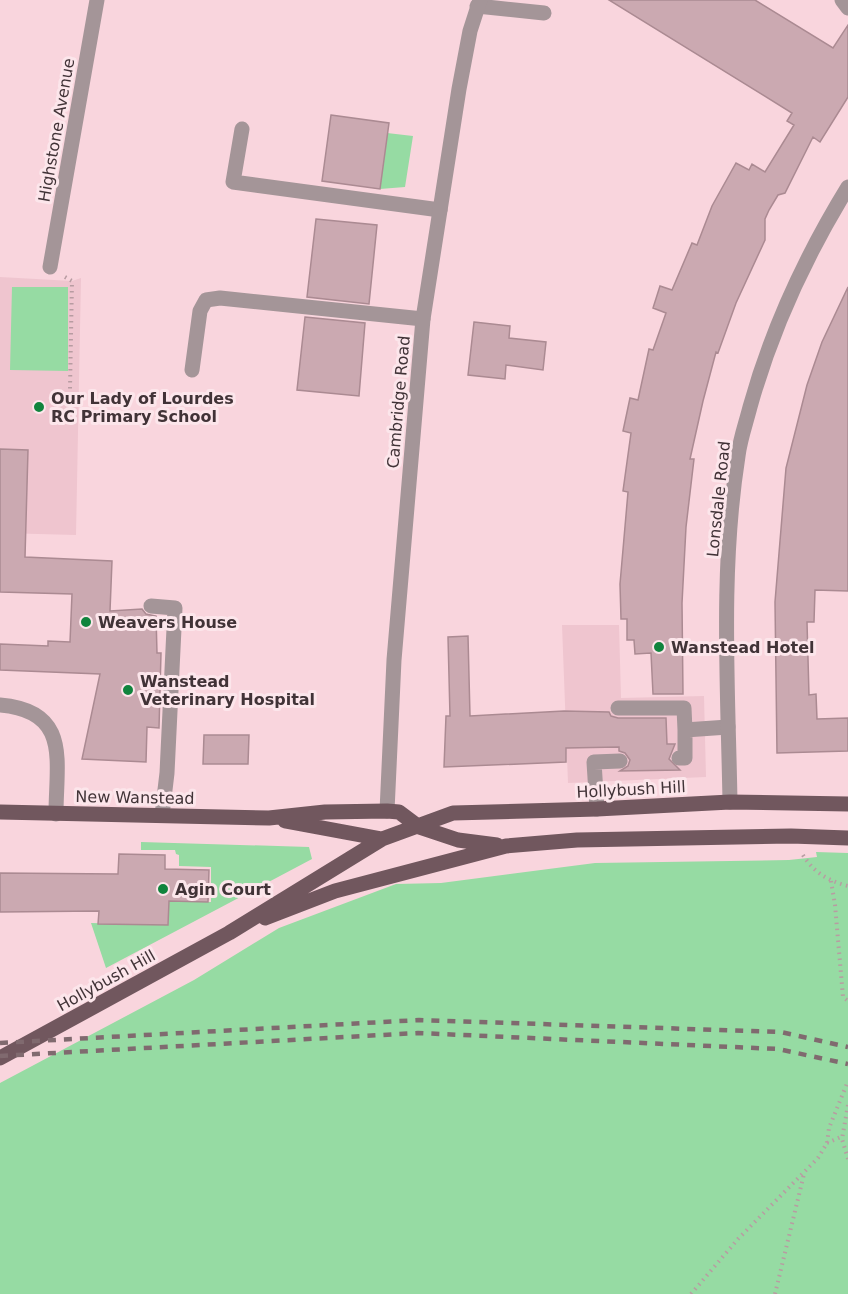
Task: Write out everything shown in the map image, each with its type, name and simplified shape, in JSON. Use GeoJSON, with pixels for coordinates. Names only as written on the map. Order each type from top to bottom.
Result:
{"type":"FeatureCollection","features":[{"type":"Feature","properties":{"kind":"main road","name":"Hollybush Hill"},"geometry":{"type":"LineString","coordinates":[[0,1058],[229,933],[382,839],[453,813],[730,802],[848,804]]}},
{"type":"Feature","properties":{"kind":"main road","name":"New Wanstead"},"geometry":{"type":"LineString","coordinates":[[0,812],[269,818],[325,812],[387,811],[399,812],[419,827]]}},
{"type":"Feature","properties":{"kind":"main road","name":"New Wanstead"},"geometry":{"type":"LineString","coordinates":[[269,818],[382,839]]}},
{"type":"Feature","properties":{"kind":"main road","name":"Hollybush Hill"},"geometry":{"type":"LineString","coordinates":[[419,827],[458,840],[506,846],[601,840],[791,836],[848,838]]}},
{"type":"Feature","properties":{"kind":"main road","name":"Hollybush Hill"},"geometry":{"type":"LineString","coordinates":[[229,933],[334,891],[506,846]]}},
{"type":"Feature","properties":{"kind":"street","name":"Highstone Avenue"},"geometry":{"type":"LineString","coordinates":[[50,267],[97,0]]}},
{"type":"Feature","properties":{"kind":"street"},"geometry":{"type":"LineString","coordinates":[[842,0],[848,9]]}},
{"type":"Feature","properties":{"kind":"street"},"geometry":{"type":"LineString","coordinates":[[478,3],[544,13]]}},
{"type":"Feature","properties":{"kind":"street","name":"Cambridge Road"},"geometry":{"type":"LineString","coordinates":[[387,811],[394,660],[423,319],[461,77],[478,3]]}},
{"type":"Feature","properties":{"kind":"street"},"geometry":{"type":"LineString","coordinates":[[242,129],[233,182],[440,210]]}},
{"type":"Feature","properties":{"kind":"street","name":"Lonsdale Road"},"geometry":{"type":"LineString","coordinates":[[730,802],[726,598],[738,453],[762,363],[780,317],[800,270],[848,187]]}},
{"type":"Feature","properties":{"kind":"street"},"geometry":{"type":"LineString","coordinates":[[192,370],[200,311],[206,300],[220,298],[423,319]]}},
{"type":"Feature","properties":{"kind":"street"},"geometry":{"type":"LineString","coordinates":[[151,606],[175,608],[167,773],[162,815]]}},
{"type":"Feature","properties":{"kind":"street"},"geometry":{"type":"LineString","coordinates":[[0,705],[21,707],[41,718],[57,742],[56,814]]}},
{"type":"Feature","properties":{"kind":"street"},"geometry":{"type":"LineString","coordinates":[[618,708],[684,708],[685,758],[679,758]]}},
{"type":"Feature","properties":{"kind":"street"},"geometry":{"type":"LineString","coordinates":[[685,730],[728,727]]}},
{"type":"Feature","properties":{"kind":"street"},"geometry":{"type":"LineString","coordinates":[[597,809],[594,762],[620,761]]}},
{"type":"Feature","properties":{"kind":"path"},"geometry":{"type":"LineString","coordinates":[[70,389],[72,281]]}},
{"type":"Feature","properties":{"kind":"path"},"geometry":{"type":"LineString","coordinates":[[803,856],[816,871],[831,881],[848,886]]}},
{"type":"Feature","properties":{"kind":"path"},"geometry":{"type":"LineString","coordinates":[[831,881],[843,997],[848,1001]]}},
{"type":"Feature","properties":{"kind":"path"},"geometry":{"type":"LineString","coordinates":[[691,1294],[738,1239],[818,1158],[826,1143],[835,1109],[848,1081]]}},
{"type":"Feature","properties":{"kind":"path"},"geometry":{"type":"LineString","coordinates":[[848,1105],[845,1111],[843,1136],[848,1159]]}},
{"type":"Feature","properties":{"kind":"path"},"geometry":{"type":"LineString","coordinates":[[826,1143],[843,1136]]}},
{"type":"Feature","properties":{"kind":"path"},"geometry":{"type":"LineString","coordinates":[[775,1294],[805,1173]]}},
{"type":"Feature","properties":{"kind":"shaded area","name":"Our Lady of Lourdes RC Primary School"},"geometry":{"type":"Polygon","coordinates":[[[0,277],[72,281],[81,278],[76,535],[0,533],[0,277]]]}},
{"type":"Feature","properties":{"kind":"shaded area"},"geometry":{"type":"Polygon","coordinates":[[[562,625],[619,625],[621,698],[704,696],[706,777],[568,783],[562,625]]]}},
{"type":"Feature","properties":{"kind":"green space"},"geometry":{"type":"Polygon","coordinates":[[[387,133],[413,136],[405,187],[380,189],[387,133]]]}},
{"type":"Feature","properties":{"kind":"green space"},"geometry":{"type":"Polygon","coordinates":[[[12,287],[68,287],[68,371],[10,370],[12,287]]]}},
{"type":"Feature","properties":{"kind":"green space"},"geometry":{"type":"Polygon","coordinates":[[[141,842],[309,847],[312,859],[106,968],[91,923],[167,925],[169,901],[211,902],[211,867],[179,866],[179,855],[175,850],[141,850],[141,842]]]}},
{"type":"Feature","properties":{"kind":"green space"},"geometry":{"type":"Polygon","coordinates":[[[816,852],[848,853],[848,1294],[0,1294],[0,1083],[194,980],[279,928],[396,884],[441,883],[595,863],[789,860],[817,857],[816,852]]]}},
{"type":"Feature","properties":{"kind":"building"},"geometry":{"type":"Polygon","coordinates":[[[609,0],[755,0],[833,48],[848,25],[848,97],[820,142],[813,137],[785,193],[778,195],[769,210],[765,219],[765,240],[736,303],[718,353],[716,352],[703,401],[690,459],[694,459],[686,527],[682,603],[683,694],[653,694],[651,653],[635,654],[634,640],[627,640],[627,619],[621,619],[620,584],[628,492],[623,491],[631,433],[623,431],[630,398],[638,400],[649,349],[653,350],[666,313],[653,308],[660,286],[672,290],[692,243],[697,245],[712,206],[736,163],[749,170],[752,164],[765,172],[794,125],[787,121],[792,113],[609,0]]]}},
{"type":"Feature","properties":{"kind":"building"},"geometry":{"type":"Polygon","coordinates":[[[331,115],[389,123],[380,189],[322,181],[331,115]]]}},
{"type":"Feature","properties":{"kind":"building"},"geometry":{"type":"Polygon","coordinates":[[[316,219],[377,225],[369,304],[307,297],[316,219]]]}},
{"type":"Feature","properties":{"kind":"building"},"geometry":{"type":"Polygon","coordinates":[[[848,287],[848,591],[815,590],[814,622],[807,622],[809,695],[816,694],[817,719],[848,718],[848,751],[777,753],[775,602],[786,468],[807,385],[822,342],[848,287]]]}},
{"type":"Feature","properties":{"kind":"building"},"geometry":{"type":"Polygon","coordinates":[[[305,317],[365,323],[359,396],[297,390],[305,317]]]}},
{"type":"Feature","properties":{"kind":"building"},"geometry":{"type":"Polygon","coordinates":[[[474,322],[510,326],[509,338],[546,342],[543,370],[506,365],[505,379],[468,375],[474,322]]]}},
{"type":"Feature","properties":{"kind":"building"},"geometry":{"type":"Polygon","coordinates":[[[0,449],[28,450],[25,557],[112,561],[110,611],[142,609],[146,614],[156,616],[157,653],[161,653],[159,728],[147,727],[146,762],[82,759],[100,674],[0,670],[0,644],[48,646],[48,641],[70,642],[72,594],[0,592],[0,449]]]}},
{"type":"Feature","properties":{"kind":"building"},"geometry":{"type":"Polygon","coordinates":[[[468,636],[470,716],[564,711],[609,712],[611,716],[618,718],[666,718],[667,744],[675,744],[669,759],[680,770],[620,771],[628,766],[630,760],[625,753],[619,751],[619,747],[566,748],[566,762],[444,767],[446,716],[450,716],[448,637],[468,636]]]}},
{"type":"Feature","properties":{"kind":"building"},"geometry":{"type":"Polygon","coordinates":[[[204,735],[249,735],[248,764],[203,764],[204,735]]]}},
{"type":"Feature","properties":{"kind":"building"},"geometry":{"type":"Polygon","coordinates":[[[119,854],[165,855],[165,869],[209,870],[208,902],[169,901],[168,925],[98,924],[99,911],[0,912],[0,873],[118,874],[119,854]]]}},
{"type":"Feature","properties":{"kind":"railway"},"geometry":{"type":"LineString","coordinates":[[0,1043],[419,1020],[781,1032],[848,1047]]}},
{"type":"Feature","properties":{"kind":"railway"},"geometry":{"type":"LineString","coordinates":[[0,1056],[418,1033],[778,1049],[848,1064]]}},
{"type":"Feature","properties":{"kind":"place","name":"Our Lady of Lourdes RC Primary School"},"geometry":{"type":"Point","coordinates":[39,407]}},
{"type":"Feature","properties":{"kind":"place","name":"Weavers House"},"geometry":{"type":"Point","coordinates":[86,622]}},
{"type":"Feature","properties":{"kind":"place","name":"Wanstead Hotel"},"geometry":{"type":"Point","coordinates":[659,647]}},
{"type":"Feature","properties":{"kind":"place","name":"Wanstead Veterinary Hospital"},"geometry":{"type":"Point","coordinates":[128,690]}},
{"type":"Feature","properties":{"kind":"place","name":"Agin Court"},"geometry":{"type":"Point","coordinates":[163,889]}}]}
